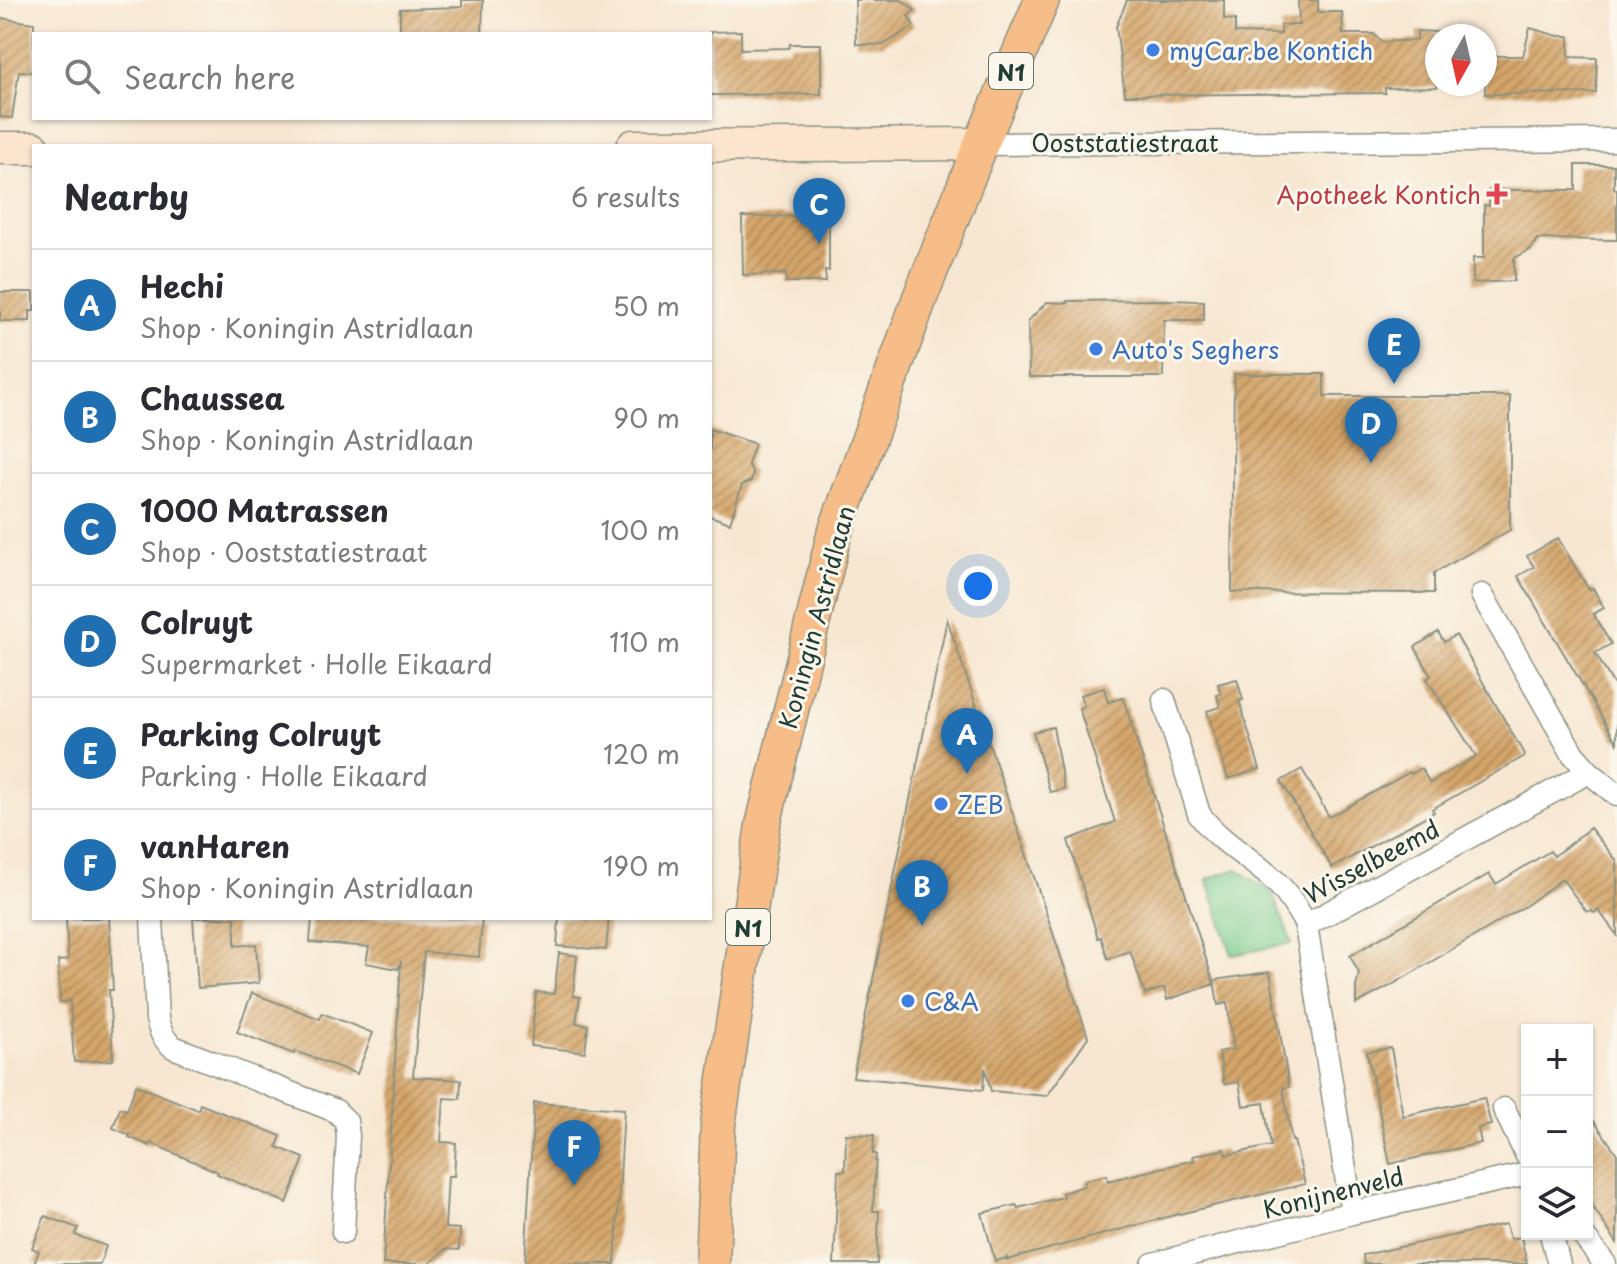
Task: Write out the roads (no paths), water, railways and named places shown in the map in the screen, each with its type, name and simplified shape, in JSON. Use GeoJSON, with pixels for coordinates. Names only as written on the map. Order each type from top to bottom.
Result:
{"type":"FeatureCollection","features":[{"type":"Feature","properties":{"kind":"main road","name":"Koningin Astridlaan"},"geometry":{"type":"LineString","coordinates":[[712,1264],[718,1125],[763,825],[834,535],[921,295],[1042,0]]}},
{"type":"Feature","properties":{"kind":"street","name":"Ooststatiestraat"},"geometry":{"type":"LineString","coordinates":[[712,146],[1617,140]]}},
{"type":"Feature","properties":{"kind":"street"},"geometry":{"type":"LineString","coordinates":[[0,148],[32,148]]}},
{"type":"Feature","properties":{"kind":"street"},"geometry":{"type":"LineString","coordinates":[[1482,595],[1573,754],[1589,772],[1616,792]]}},
{"type":"Feature","properties":{"kind":"street"},"geometry":{"type":"LineString","coordinates":[[1164,700],[1199,814],[1219,836],[1279,884],[1306,925]]}},
{"type":"Feature","properties":{"kind":"street","name":"Wisselbeemd"},"geometry":{"type":"LineString","coordinates":[[1352,1213],[1306,925],[1589,772]]}},
{"type":"Feature","properties":{"kind":"street"},"geometry":{"type":"LineString","coordinates":[[152,920],[157,1019],[165,1041],[173,1047],[336,1111],[346,1121],[348,1136],[343,1232]]}},
{"type":"Feature","properties":{"kind":"street"},"geometry":{"type":"LineString","coordinates":[[1504,1109],[1521,1144]]}},
{"type":"Feature","properties":{"kind":"street","name":"Konijnenveld"},"geometry":{"type":"LineString","coordinates":[[1153,1264],[1352,1213],[1521,1175]]}},
{"type":"Feature","properties":{"kind":"street"},"geometry":{"type":"LineString","coordinates":[[1553,1240],[1559,1264]]}},
{"type":"Feature","properties":{"kind":"street"},"geometry":{"type":"LineString","coordinates":[[1587,1240],[1605,1264]]}},
{"type":"Feature","properties":{"kind":"place","name":"myCar.be Kontich"},"geometry":{"type":"Point","coordinates":[1153,50]}},
{"type":"Feature","properties":{"kind":"place","name":"Apotheek Kontich"},"geometry":{"type":"Point","coordinates":[1497,194]}},
{"type":"Feature","properties":{"kind":"place","name":"1000 Matrassen"},"geometry":{"type":"Point","coordinates":[819,244]}},
{"type":"Feature","properties":{"kind":"place","name":"Auto's Seghers"},"geometry":{"type":"Point","coordinates":[1096,349]}},
{"type":"Feature","properties":{"kind":"place","name":"Parking Colruyt"},"geometry":{"type":"Point","coordinates":[1394,384]}},
{"type":"Feature","properties":{"kind":"place","name":"Colruyt"},"geometry":{"type":"Point","coordinates":[1371,463]}},
{"type":"Feature","properties":{"kind":"place","name":"Hechi"},"geometry":{"type":"Point","coordinates":[967,774]}},
{"type":"Feature","properties":{"kind":"place","name":"ZEB"},"geometry":{"type":"Point","coordinates":[941,804]}},
{"type":"Feature","properties":{"kind":"place","name":"Chaussea"},"geometry":{"type":"Point","coordinates":[922,926]}},
{"type":"Feature","properties":{"kind":"place","name":"C&A"},"geometry":{"type":"Point","coordinates":[908,1001]}},
{"type":"Feature","properties":{"kind":"place","name":"vanHaren"},"geometry":{"type":"Point","coordinates":[574,1186]}}]}
